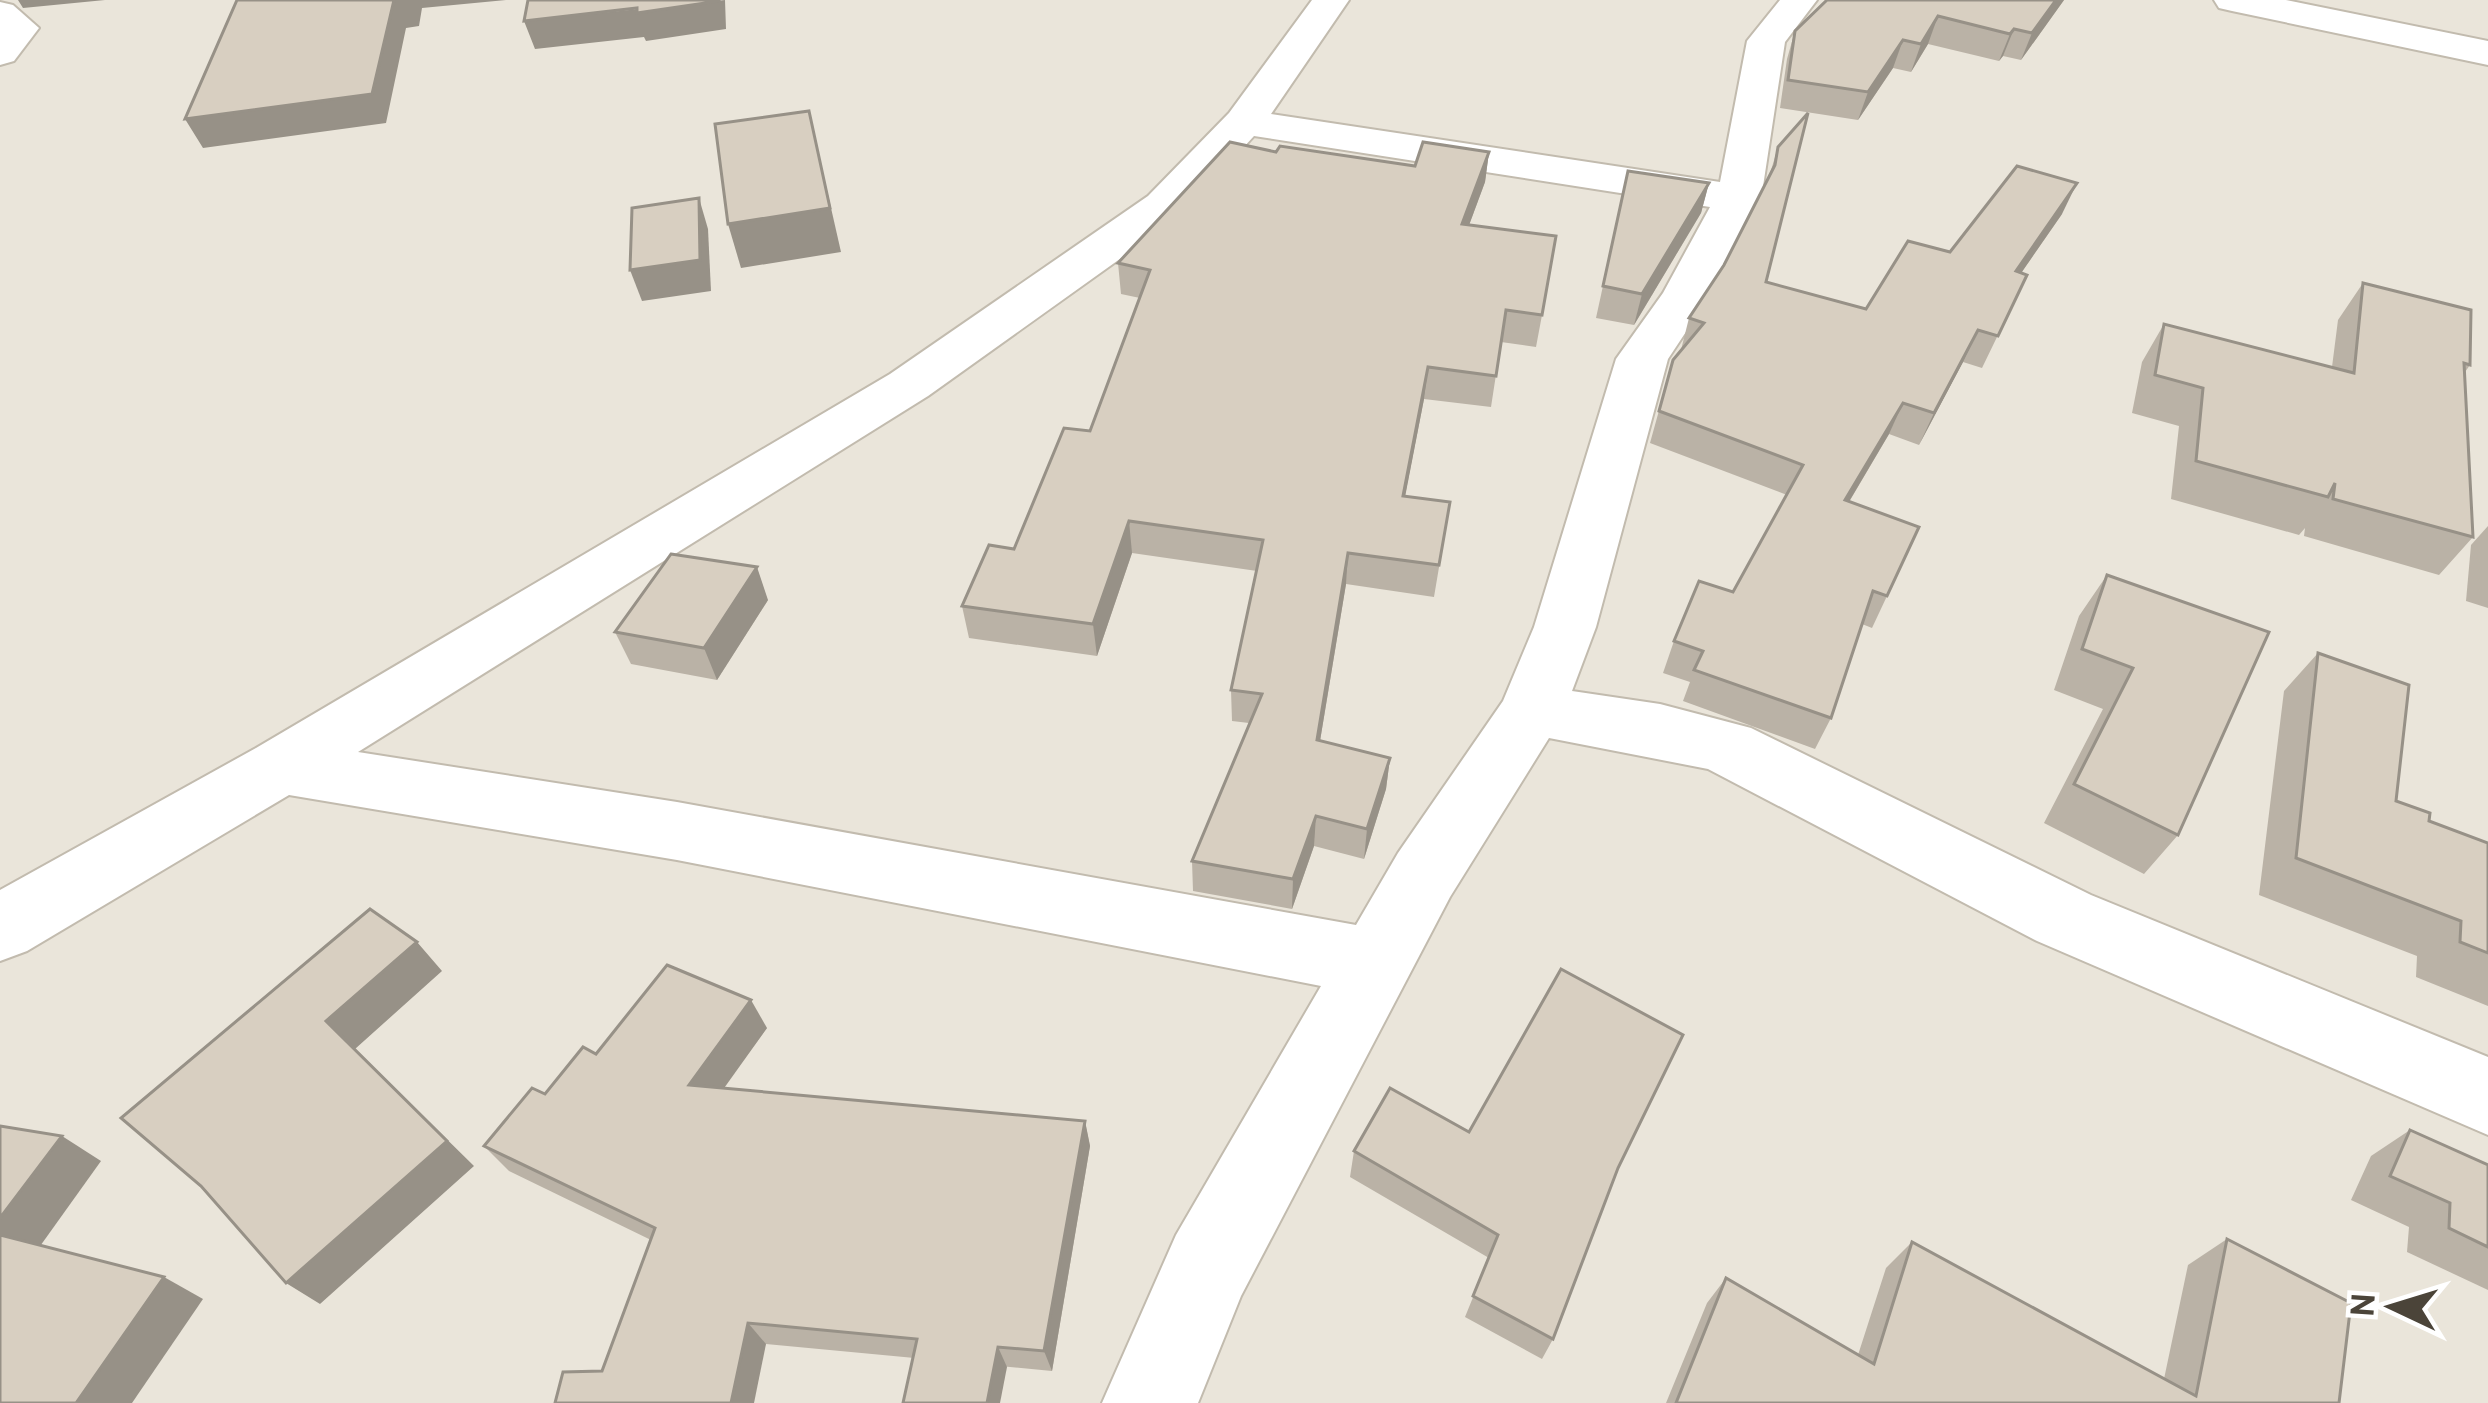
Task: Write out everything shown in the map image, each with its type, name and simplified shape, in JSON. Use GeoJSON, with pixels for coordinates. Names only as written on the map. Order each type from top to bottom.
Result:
{"type":"FeatureCollection","features":[{"type":"Feature","properties":{"kind":"street"},"geometry":{"type":"LineString","coordinates":[[0,928],[280,767],[909,385],[1164,206],[1244,122],[1331,0]]}},
{"type":"Feature","properties":{"kind":"street"},"geometry":{"type":"LineString","coordinates":[[1150,1403],[1208,1267],[1424,875],[1532,710],[1565,627],[1642,359],[1688,294],[1738,197],[1766,41],[1799,0]]}},
{"type":"Feature","properties":{"kind":"street"},"geometry":{"type":"LineString","coordinates":[[2232,0],[2488,52]]}},
{"type":"Feature","properties":{"kind":"street"},"geometry":{"type":"LineString","coordinates":[[0,13],[20,28],[0,53]]}},
{"type":"Feature","properties":{"kind":"street"},"geometry":{"type":"LineString","coordinates":[[1244,122],[1738,197]]}},
{"type":"Feature","properties":{"kind":"street"},"geometry":{"type":"LineString","coordinates":[[1532,710],[1660,730],[1727,747],[2064,917],[2488,1096]]}},
{"type":"Feature","properties":{"kind":"street"},"geometry":{"type":"LineString","coordinates":[[280,767],[677,830],[1379,963]]}},
{"type":"Feature","properties":{"kind":"shaded area"},"geometry":{"type":"Polygon","coordinates":[[[0,0],[2488,0],[2488,1403],[0,1403],[0,0]]]}},
{"type":"Feature","properties":{"kind":"building"},"geometry":{"type":"Polygon","coordinates":[[[237,0],[394,0],[372,94],[185,119],[237,0]]]}},
{"type":"Feature","properties":{"kind":"building"},"geometry":{"type":"Polygon","coordinates":[[[528,0],[718,0],[719,1],[524,21],[528,0]]]}},
{"type":"Feature","properties":{"kind":"building"},"geometry":{"type":"Polygon","coordinates":[[[1827,0],[2056,0],[2032,33],[2014,29],[2010,34],[1938,16],[1921,44],[1903,40],[1868,92],[1788,80],[1795,31],[1827,0]]]}},
{"type":"Feature","properties":{"kind":"building"},"geometry":{"type":"Polygon","coordinates":[[[809,111],[830,208],[728,224],[715,124],[809,111]]]}},
{"type":"Feature","properties":{"kind":"building"},"geometry":{"type":"Polygon","coordinates":[[[1808,113],[1766,282],[1866,309],[1908,241],[1950,252],[2017,166],[2077,183],[2016,271],[2027,275],[1998,336],[1978,330],[1934,413],[1903,403],[1845,500],[1919,527],[1887,596],[1873,591],[1831,718],[1694,670],[1703,651],[1674,641],[1699,581],[1733,592],[1803,465],[1659,411],[1673,360],[1704,323],[1689,318],[1724,265],[1775,165],[1778,147],[1808,113]]]}},
{"type":"Feature","properties":{"kind":"building"},"geometry":{"type":"Polygon","coordinates":[[[1230,142],[1276,152],[1280,146],[1415,166],[1423,142],[1489,152],[1462,224],[1556,236],[1542,315],[1506,310],[1496,376],[1428,367],[1403,496],[1450,502],[1439,565],[1348,553],[1317,740],[1390,758],[1367,829],[1316,816],[1293,879],[1192,861],[1262,694],[1231,690],[1263,540],[1129,521],[1093,624],[962,606],[989,545],[1014,549],[1064,428],[1090,431],[1150,270],[1118,263],[1230,142]]]}},
{"type":"Feature","properties":{"kind":"building"},"geometry":{"type":"Polygon","coordinates":[[[1628,171],[1709,183],[1642,294],[1603,286],[1628,171]]]}},
{"type":"Feature","properties":{"kind":"building"},"geometry":{"type":"Polygon","coordinates":[[[699,198],[700,260],[630,270],[632,208],[699,198]]]}},
{"type":"Feature","properties":{"kind":"building"},"geometry":{"type":"Polygon","coordinates":[[[2363,283],[2471,310],[2470,365],[2464,363],[2473,537],[2333,499],[2335,483],[2328,497],[2196,461],[2203,388],[2155,375],[2164,324],[2354,373],[2363,283]]]}},
{"type":"Feature","properties":{"kind":"building"},"geometry":{"type":"Polygon","coordinates":[[[671,554],[757,567],[704,648],[615,632],[671,554]]]}},
{"type":"Feature","properties":{"kind":"building"},"geometry":{"type":"Polygon","coordinates":[[[2107,575],[2269,632],[2178,835],[2074,784],[2133,668],[2082,649],[2107,575]]]}},
{"type":"Feature","properties":{"kind":"building"},"geometry":{"type":"Polygon","coordinates":[[[2318,653],[2409,685],[2396,801],[2430,813],[2429,821],[2488,843],[2488,953],[2460,942],[2461,921],[2296,858],[2318,653]]]}},
{"type":"Feature","properties":{"kind":"building"},"geometry":{"type":"Polygon","coordinates":[[[370,909],[417,942],[326,1021],[447,1141],[286,1283],[201,1186],[121,1118],[370,909]]]}},
{"type":"Feature","properties":{"kind":"building"},"geometry":{"type":"Polygon","coordinates":[[[667,965],[751,1000],[689,1085],[1085,1121],[1044,1351],[998,1347],[987,1403],[903,1403],[917,1339],[748,1323],[731,1403],[555,1403],[563,1372],[602,1371],[655,1228],[484,1146],[532,1088],[545,1094],[583,1047],[596,1054],[667,965]]]}},
{"type":"Feature","properties":{"kind":"building"},"geometry":{"type":"Polygon","coordinates":[[[1561,969],[1683,1035],[1618,1168],[1553,1339],[1473,1296],[1498,1235],[1354,1151],[1390,1088],[1469,1132],[1561,969]]]}},
{"type":"Feature","properties":{"kind":"building"},"geometry":{"type":"Polygon","coordinates":[[[0,1126],[62,1136],[0,1218],[0,1126]]]}},
{"type":"Feature","properties":{"kind":"building"},"geometry":{"type":"Polygon","coordinates":[[[2410,1130],[2488,1165],[2488,1247],[2449,1228],[2450,1203],[2390,1176],[2410,1130]]]}},
{"type":"Feature","properties":{"kind":"building"},"geometry":{"type":"Polygon","coordinates":[[[0,1235],[164,1277],[76,1403],[0,1403],[0,1235]]]}},
{"type":"Feature","properties":{"kind":"building"},"geometry":{"type":"Polygon","coordinates":[[[2227,1239],[2351,1303],[2339,1403],[1676,1403],[1726,1278],[1874,1364],[1912,1242],[2196,1396],[2227,1239]]]}}]}
